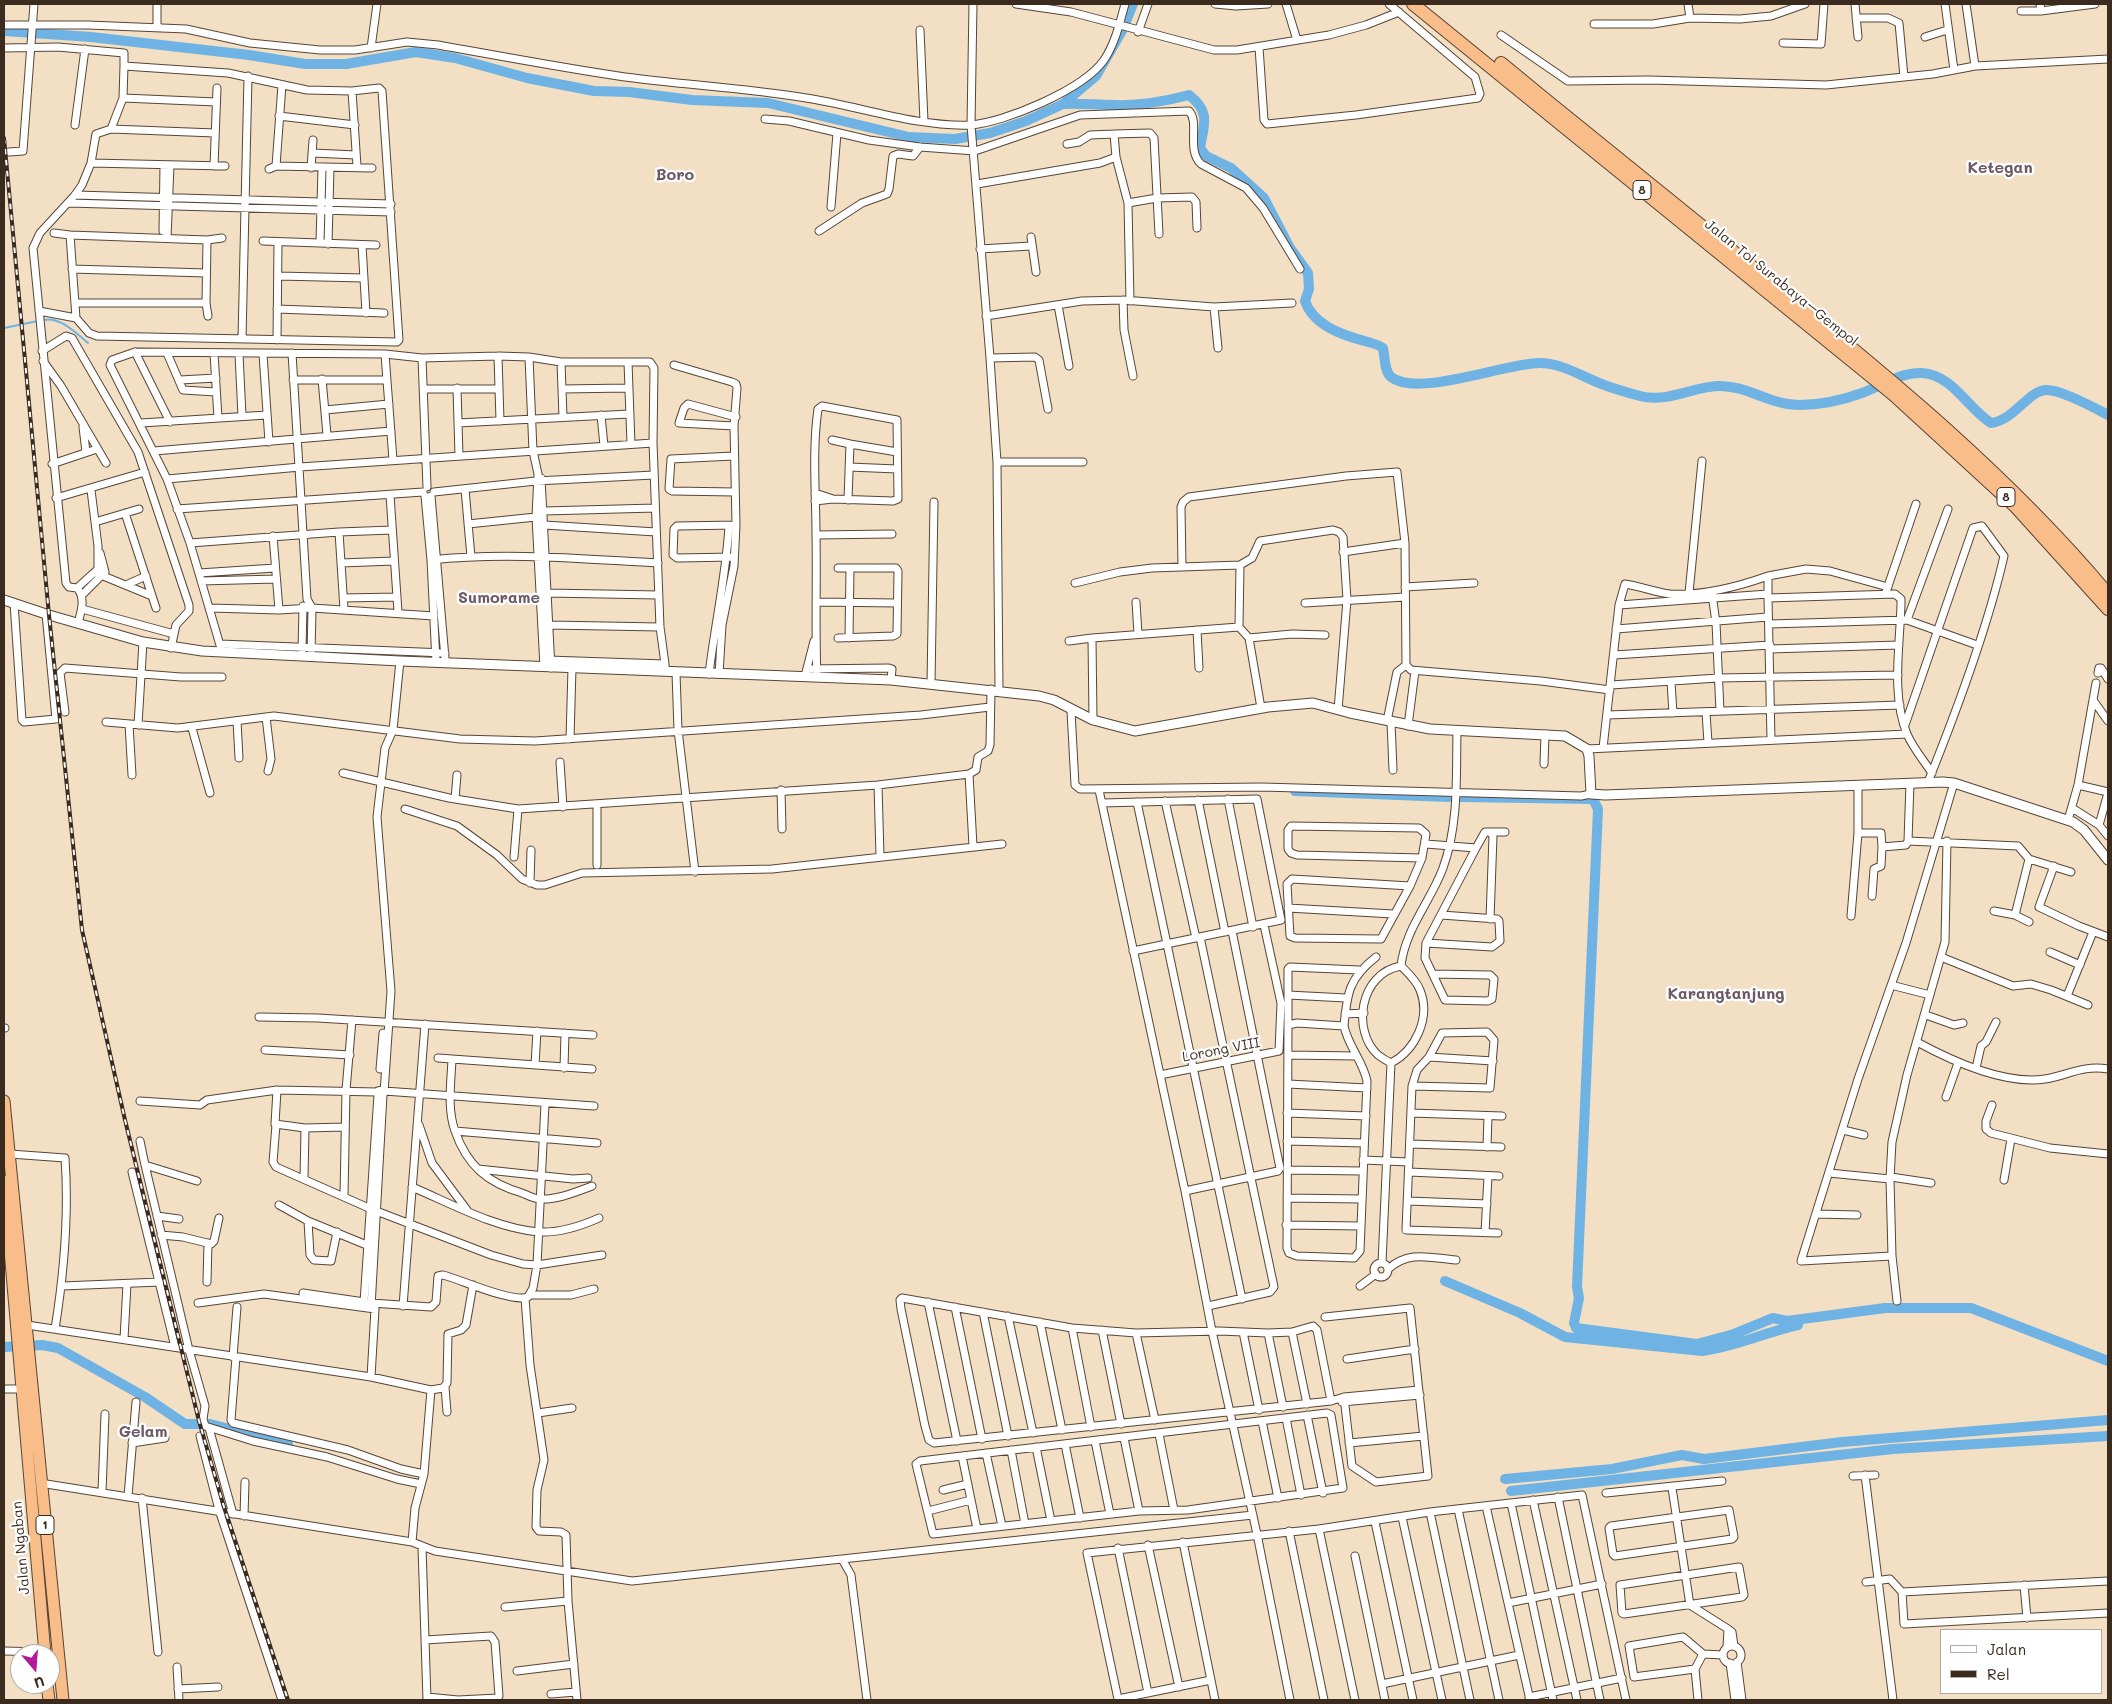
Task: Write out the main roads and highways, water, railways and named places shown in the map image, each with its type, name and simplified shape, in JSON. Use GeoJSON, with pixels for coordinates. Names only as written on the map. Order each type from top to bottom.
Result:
{"type":"FeatureCollection","features":[{"type":"Feature","properties":{"kind":"highway","name":"Jalan Tol Surabaya–Gempol"},"geometry":{"type":"LineString","coordinates":[[1413,4],[1874,372]]}},
{"type":"Feature","properties":{"kind":"highway","name":"Jalan Tol Surabaya–Gempol"},"geometry":{"type":"LineString","coordinates":[[1427,4],[1874,372],[2015,493],[2083,564],[2108,594]]}},
{"type":"Feature","properties":{"kind":"highway","name":"Jalan Tol Surabaya–Gempol"},"geometry":{"type":"LineString","coordinates":[[1899,393],[2015,506],[2108,609]]}},
{"type":"Feature","properties":{"kind":"highway","name":"1"},"geometry":{"type":"LineString","coordinates":[[4,1101],[27,1325],[23,1345]]}},
{"type":"Feature","properties":{"kind":"highway","name":"1"},"geometry":{"type":"LineString","coordinates":[[4,1181],[9,1288],[23,1345],[63,1700]]}},
{"type":"Feature","properties":{"kind":"highway","name":"Jalan Ngaban"},"geometry":{"type":"LineString","coordinates":[[23,1345],[22,1389],[44,1644]]}},
{"type":"Feature","properties":{"kind":"waterway"},"geometry":{"type":"LineString","coordinates":[[4,31],[91,37],[249,55],[305,64],[346,64],[416,52],[455,58],[527,78],[594,91],[629,92],[692,100],[768,103],[909,137],[955,139],[990,133],[1026,121],[1063,104],[1096,76],[1123,29],[1133,4]]}},
{"type":"Feature","properties":{"kind":"waterway"},"geometry":{"type":"LineString","coordinates":[[1063,104],[1133,105],[1189,95],[1201,107],[1203,113],[1204,125],[1200,148],[1206,156],[1231,168],[1264,198],[1290,248],[1308,273],[1309,289],[1305,301],[1314,316],[1320,322],[1336,331],[1383,348],[1386,368],[1389,374],[1391,377],[1404,382],[1421,384],[1441,382],[1525,364],[1540,363],[1557,366],[1607,386],[1650,398],[1660,398],[1718,386],[1739,389],[1778,402],[1807,405],[1847,398],[1899,377],[1922,373],[1933,375],[1951,386],[1982,417],[1991,423],[2007,417],[2034,395],[2040,391],[2047,390],[2069,396],[2108,415]]}},
{"type":"Feature","properties":{"kind":"waterway"},"geometry":{"type":"LineString","coordinates":[[43,320],[49,319],[62,323],[88,343]]}},
{"type":"Feature","properties":{"kind":"waterway"},"geometry":{"type":"LineString","coordinates":[[4,328],[38,321]]}},
{"type":"Feature","properties":{"kind":"waterway"},"geometry":{"type":"LineString","coordinates":[[1295,791],[1448,797]]}},
{"type":"Feature","properties":{"kind":"waterway"},"geometry":{"type":"LineString","coordinates":[[1461,797],[1593,799],[1598,809],[1577,1287],[1579,1298],[1574,1323],[1576,1328],[1697,1344],[1734,1334],[1773,1318],[1787,1321],[1885,1308],[1971,1308],[2108,1361]]}},
{"type":"Feature","properties":{"kind":"waterway"},"geometry":{"type":"LineString","coordinates":[[1445,1281],[1520,1313],[1565,1337],[1702,1351],[1798,1325]]}},
{"type":"Feature","properties":{"kind":"waterway"},"geometry":{"type":"LineString","coordinates":[[4,1347],[42,1345],[58,1348],[145,1397],[185,1424],[210,1424],[288,1444]]}},
{"type":"Feature","properties":{"kind":"waterway"},"geometry":{"type":"LineString","coordinates":[[1505,1479],[1612,1469],[1682,1455],[1704,1459],[1842,1442],[2108,1420]]}},
{"type":"Feature","properties":{"kind":"waterway"},"geometry":{"type":"LineString","coordinates":[[1511,1491],[1893,1449],[2108,1436]]}},
{"type":"Feature","properties":{"kind":"railway"},"geometry":{"type":"LineString","coordinates":[[4,138],[49,615],[82,930],[125,1120],[199,1421],[224,1507],[288,1700]]}},
{"type":"Feature","properties":{"kind":"district","name":"Ketegan"},"geometry":{"type":"Point","coordinates":[2000,168]}},
{"type":"Feature","properties":{"kind":"district","name":"Boro"},"geometry":{"type":"Point","coordinates":[675,175]}},
{"type":"Feature","properties":{"kind":"district","name":"Sumorame"},"geometry":{"type":"Point","coordinates":[499,598]}},
{"type":"Feature","properties":{"kind":"district","name":"Karangtanjung"},"geometry":{"type":"Point","coordinates":[1726,994]}},
{"type":"Feature","properties":{"kind":"district","name":"Gelam"},"geometry":{"type":"Point","coordinates":[143,1432]}}]}
